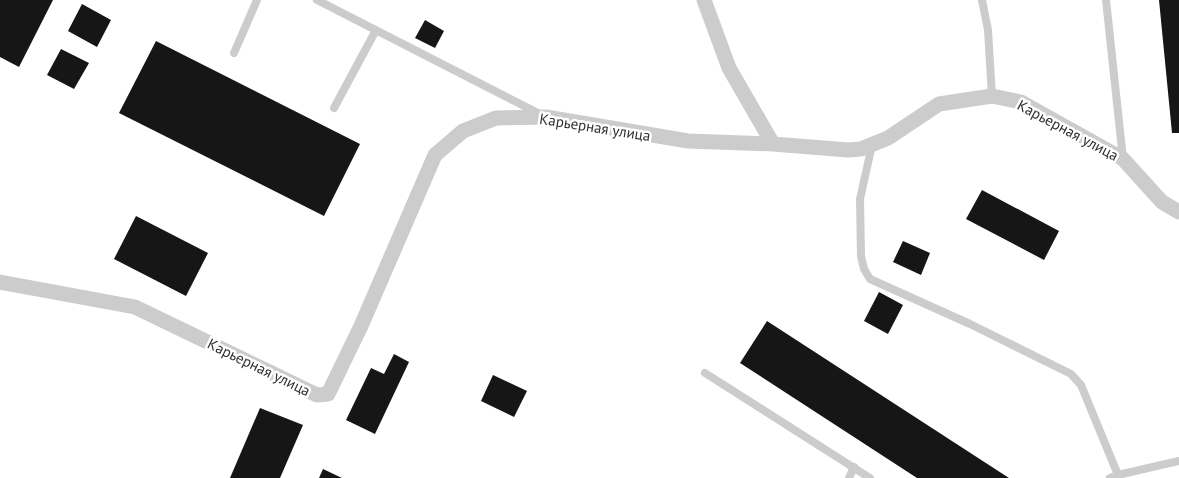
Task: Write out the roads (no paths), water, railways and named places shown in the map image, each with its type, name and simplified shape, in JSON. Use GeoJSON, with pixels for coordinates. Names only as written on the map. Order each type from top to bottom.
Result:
{"type":"FeatureCollection","features":[{"type":"Feature","properties":{"kind":"street"},"geometry":{"type":"LineString","coordinates":[[704,0],[729,68],[773,144]]}},
{"type":"Feature","properties":{"kind":"street","name":"Карьерная улица"},"geometry":{"type":"LineString","coordinates":[[0,282],[135,307],[317,395],[328,394],[361,326],[435,156],[463,130],[496,118],[546,117],[688,141],[773,144],[848,150],[861,149],[888,138],[939,104],[992,96],[1021,102],[1123,159],[1162,202],[1179,212]]}},
{"type":"Feature","properties":{"kind":"lane"},"geometry":{"type":"LineString","coordinates":[[234,53],[257,0]]}},
{"type":"Feature","properties":{"kind":"lane"},"geometry":{"type":"LineString","coordinates":[[318,0],[546,117]]}},
{"type":"Feature","properties":{"kind":"lane"},"geometry":{"type":"LineString","coordinates":[[982,0],[988,30],[992,96]]}},
{"type":"Feature","properties":{"kind":"lane"},"geometry":{"type":"LineString","coordinates":[[1106,0],[1123,159]]}},
{"type":"Feature","properties":{"kind":"lane"},"geometry":{"type":"LineString","coordinates":[[334,108],[376,30]]}},
{"type":"Feature","properties":{"kind":"lane"},"geometry":{"type":"LineString","coordinates":[[872,145],[860,198],[861,256],[864,269],[870,279],[970,324],[1071,374],[1081,385],[1118,475]]}},
{"type":"Feature","properties":{"kind":"lane"},"geometry":{"type":"LineString","coordinates":[[705,373],[870,478]]}},
{"type":"Feature","properties":{"kind":"lane"},"geometry":{"type":"LineString","coordinates":[[1110,478],[1179,461]]}},
{"type":"Feature","properties":{"kind":"lane"},"geometry":{"type":"LineString","coordinates":[[849,478],[854,467]]}}]}
